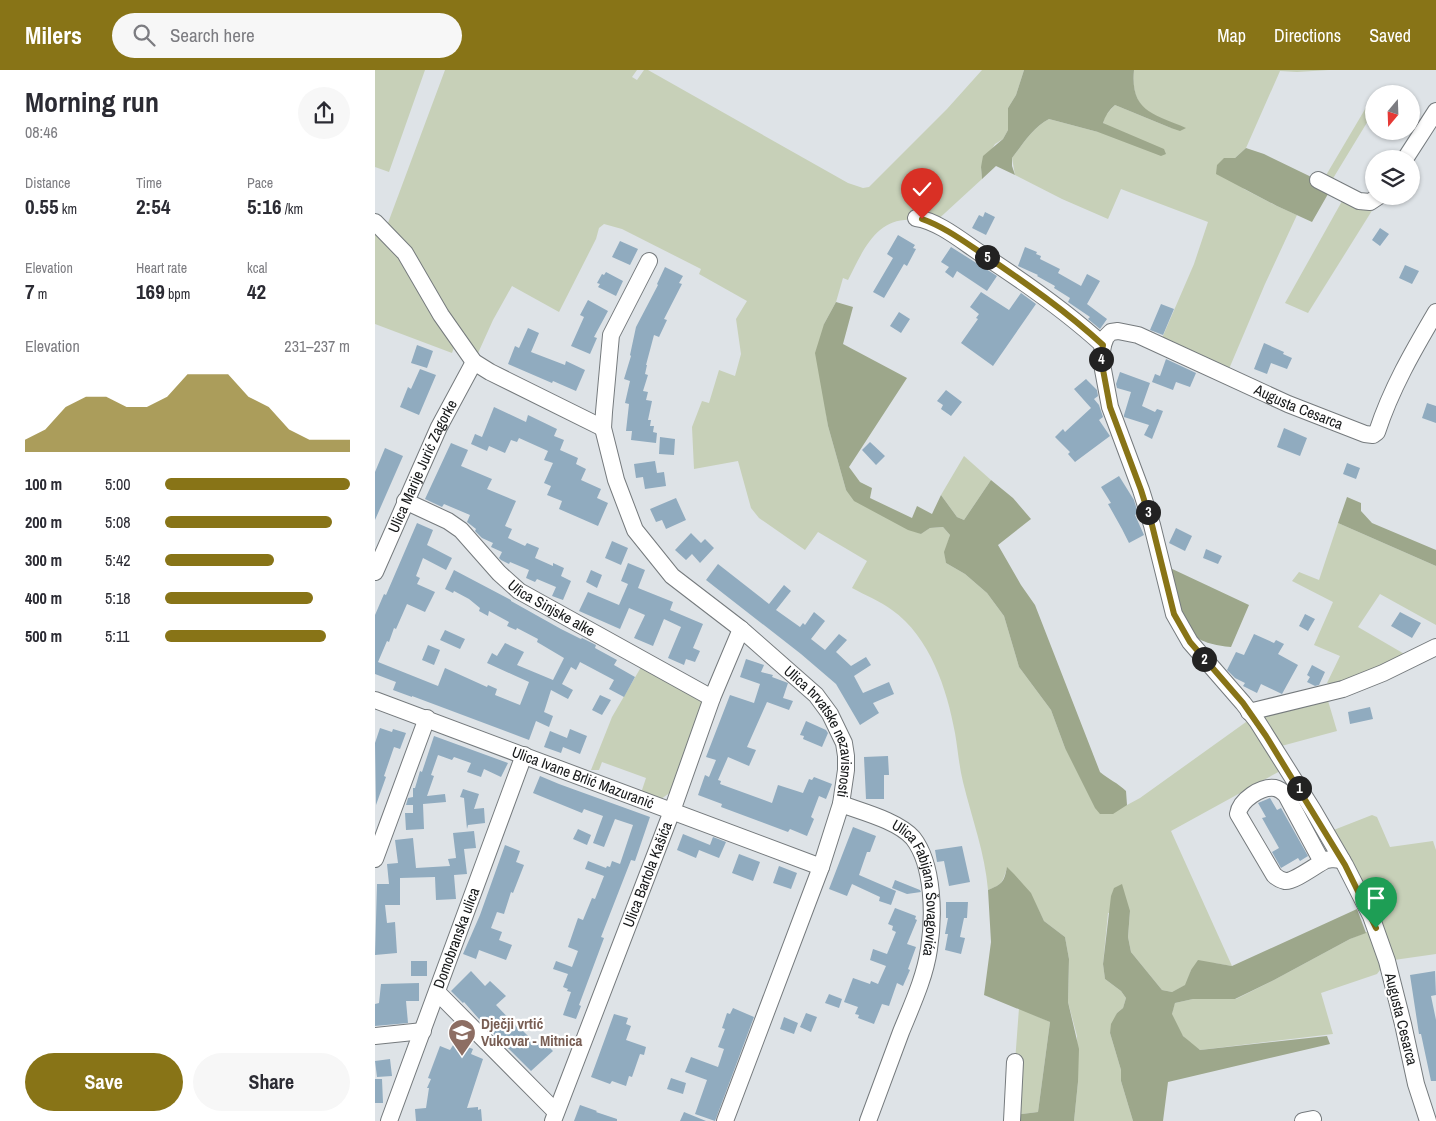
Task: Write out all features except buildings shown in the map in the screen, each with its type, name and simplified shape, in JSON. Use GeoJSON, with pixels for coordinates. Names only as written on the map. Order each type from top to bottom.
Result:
{"type":"FeatureCollection","features":[{"type":"Feature","properties":{"kind":"street"},"geometry":{"type":"LineString","coordinates":[[1411,150],[1436,111]]}},
{"type":"Feature","properties":{"kind":"street"},"geometry":{"type":"LineString","coordinates":[[1318,180],[1365,201]]}},
{"type":"Feature","properties":{"kind":"street"},"geometry":{"type":"LineString","coordinates":[[916,218],[931,222],[961,240],[1045,296],[1103,345]]}},
{"type":"Feature","properties":{"kind":"street"},"geometry":{"type":"LineString","coordinates":[[375,222],[405,253],[441,315],[474,362],[490,372],[603,428]]}},
{"type":"Feature","properties":{"kind":"street","name":"Ulica hrvatske nezavisnosti"},"geometry":{"type":"LineString","coordinates":[[649,261],[611,335],[603,428],[616,480],[635,530],[672,576],[741,629],[815,695],[830,714],[844,744],[846,756],[847,770],[841,804],[821,867],[725,1121]]}},
{"type":"Feature","properties":{"kind":"street","name":"Augusta Cesarca"},"geometry":{"type":"LineString","coordinates":[[1428,1121],[1416,1084],[1403,1024],[1377,931],[1342,860],[1313,810],[1249,712],[1190,642],[1174,614],[1152,525],[1110,407],[1101,359],[1103,345],[1106,337],[1111,332],[1117,331],[1138,336],[1288,404],[1365,434],[1373,435],[1377,432],[1394,388],[1410,356],[1436,312]]}},
{"type":"Feature","properties":{"kind":"street","name":"Ulica Marije Jurić Zagorke"},"geometry":{"type":"LineString","coordinates":[[375,572],[439,427],[474,362]]}},
{"type":"Feature","properties":{"kind":"street","name":"Ulica Sinjske alke"},"geometry":{"type":"LineString","coordinates":[[405,501],[461,530],[499,573],[519,591],[712,698]]}},
{"type":"Feature","properties":{"kind":"street","name":"Ulica Bartola Kašića"},"geometry":{"type":"LineString","coordinates":[[555,1116],[672,811],[712,698],[741,629]]}},
{"type":"Feature","properties":{"kind":"street"},"geometry":{"type":"LineString","coordinates":[[1249,712],[1343,689],[1383,673],[1436,647]]}},
{"type":"Feature","properties":{"kind":"street","name":"Ulica Ivane Brlić Mazuranić"},"geometry":{"type":"LineString","coordinates":[[375,700],[821,867]]}},
{"type":"Feature","properties":{"kind":"street"},"geometry":{"type":"LineString","coordinates":[[375,859],[427,718]]}},
{"type":"Feature","properties":{"kind":"street","name":"Domobranska ulica"},"geometry":{"type":"LineString","coordinates":[[389,1121],[524,755]]}},
{"type":"Feature","properties":{"kind":"street"},"geometry":{"type":"LineString","coordinates":[[1322,862],[1281,790],[1275,788],[1268,789],[1253,794],[1241,806],[1238,814],[1273,875],[1283,881],[1290,880],[1322,862],[1331,859],[1342,860]]}},
{"type":"Feature","properties":{"kind":"street","name":"Ulica Fabijana Šovagovića"},"geometry":{"type":"LineString","coordinates":[[841,804],[885,820],[912,837],[921,851],[928,872],[930,888],[932,918],[929,950],[915,996],[868,1121]]}},
{"type":"Feature","properties":{"kind":"street"},"geometry":{"type":"LineString","coordinates":[[437,992],[555,1116]]}},
{"type":"Feature","properties":{"kind":"street"},"geometry":{"type":"LineString","coordinates":[[375,1036],[423,1031]]}},
{"type":"Feature","properties":{"kind":"street"},"geometry":{"type":"LineString","coordinates":[[1012,1121],[1015,1062]]}},
{"type":"Feature","properties":{"kind":"green space"},"geometry":{"type":"Polygon","coordinates":[[[375,70],[425,70],[389,172],[375,167],[375,70]]]}},
{"type":"Feature","properties":{"kind":"green space"},"geometry":{"type":"Polygon","coordinates":[[[445,70],[637,70],[632,77],[637,80],[644,70],[648,70],[848,183],[863,188],[869,187],[947,109],[982,70],[1024,70],[1016,95],[1008,108],[1008,130],[1003,139],[995,144],[981,167],[982,179],[933,224],[916,220],[901,220],[889,224],[879,231],[870,240],[848,280],[843,278],[836,302],[824,324],[823,392],[828,426],[846,490],[921,534],[930,528],[943,527],[950,535],[945,552],[946,563],[965,574],[987,593],[1004,616],[1019,667],[1051,710],[1065,748],[1127,805],[1140,798],[1253,717],[1326,694],[1337,731],[1274,748],[1282,770],[1171,831],[1232,966],[1214,963],[1191,970],[1186,985],[1172,992],[1162,990],[1131,952],[1128,937],[1130,911],[1108,913],[1103,964],[1105,979],[1121,991],[1126,998],[1123,1008],[1117,1013],[1110,1033],[1133,1121],[1074,1121],[1078,1082],[1077,1036],[1068,1002],[1069,959],[1065,937],[1044,921],[1030,893],[1007,868],[1001,882],[988,890],[981,849],[962,776],[952,716],[935,665],[917,634],[892,610],[852,588],[867,561],[818,532],[805,550],[759,518],[751,508],[738,461],[694,469],[692,427],[702,401],[709,403],[719,370],[735,376],[741,354],[736,319],[747,301],[699,274],[701,269],[622,229],[604,224],[599,228],[596,239],[559,312],[512,286],[493,320],[474,362],[457,339],[452,353],[375,324],[375,222],[385,231],[445,70]]]}},
{"type":"Feature","properties":{"kind":"green space"},"geometry":{"type":"Polygon","coordinates":[[[1024,70],[1134,70],[1136,95],[1140,103],[1154,115],[1186,128],[1180,131],[1115,105],[1111,109],[1103,123],[1164,149],[1166,154],[1161,156],[1098,132],[1049,119],[1033,131],[1012,158],[1015,175],[996,166],[982,179],[981,167],[983,156],[1003,139],[1008,130],[1008,108],[1016,95],[1024,70]]]}},
{"type":"Feature","properties":{"kind":"green space"},"geometry":{"type":"Polygon","coordinates":[[[1134,70],[1329,70],[1280,71],[1246,148],[1235,158],[1224,158],[1244,189],[1297,215],[1226,376],[1159,345],[1194,264],[1208,222],[1121,189],[1108,219],[1062,199],[1015,175],[1012,158],[1033,131],[1049,119],[1098,132],[1113,129],[1103,123],[1105,116],[1115,105],[1171,128],[1185,128],[1146,110],[1136,95],[1134,70]]]}},
{"type":"Feature","properties":{"kind":"green space"},"geometry":{"type":"Polygon","coordinates":[[[1365,109],[1365,126],[1329,185],[1322,182],[1365,109]]]}},
{"type":"Feature","properties":{"kind":"green space"},"geometry":{"type":"Polygon","coordinates":[[[1246,148],[1264,154],[1332,187],[1312,222],[1216,174],[1217,165],[1224,158],[1235,158],[1246,148]]]}},
{"type":"Feature","properties":{"kind":"green space"},"geometry":{"type":"Polygon","coordinates":[[[1346,194],[1373,209],[1308,313],[1285,303],[1346,194]]]}},
{"type":"Feature","properties":{"kind":"green space"},"geometry":{"type":"Polygon","coordinates":[[[836,302],[853,307],[843,344],[907,378],[849,467],[860,482],[872,488],[870,498],[912,518],[917,506],[932,514],[941,495],[957,517],[964,520],[991,480],[1013,498],[1031,519],[998,545],[1035,605],[1100,772],[1126,791],[1127,805],[1113,814],[1100,814],[1095,808],[1065,748],[1051,710],[1019,667],[1004,616],[987,593],[965,574],[946,563],[944,552],[950,535],[943,527],[930,528],[921,534],[908,530],[854,501],[846,490],[828,426],[815,353],[824,324],[836,302]]]}},
{"type":"Feature","properties":{"kind":"green space"},"geometry":{"type":"Polygon","coordinates":[[[964,456],[991,480],[964,520],[957,517],[941,495],[964,456]]]}},
{"type":"Feature","properties":{"kind":"green space"},"geometry":{"type":"Polygon","coordinates":[[[1347,497],[1361,503],[1361,511],[1372,523],[1436,550],[1436,566],[1338,523],[1347,497]]]}},
{"type":"Feature","properties":{"kind":"green space"},"geometry":{"type":"Polygon","coordinates":[[[1338,523],[1436,566],[1436,625],[1380,594],[1358,627],[1413,659],[1343,689],[1327,683],[1340,656],[1314,645],[1333,602],[1292,581],[1299,572],[1319,580],[1338,523]]]}},
{"type":"Feature","properties":{"kind":"green space"},"geometry":{"type":"Polygon","coordinates":[[[1168,567],[1249,605],[1231,647],[1202,640],[1188,630],[1178,609],[1168,567]]]}},
{"type":"Feature","properties":{"kind":"green space"},"geometry":{"type":"Polygon","coordinates":[[[644,662],[700,695],[702,703],[671,792],[661,799],[644,794],[642,790],[646,778],[602,762],[599,770],[591,770],[612,717],[644,662]]]}},
{"type":"Feature","properties":{"kind":"green space"},"geometry":{"type":"Polygon","coordinates":[[[1372,815],[1377,817],[1390,847],[1433,841],[1436,850],[1436,954],[1387,961],[1377,974],[1321,993],[1333,1034],[1200,1050],[1182,1035],[1176,1026],[1172,1013],[1175,1003],[1193,999],[1236,999],[1350,939],[1376,928],[1326,833],[1372,815]]]}},
{"type":"Feature","properties":{"kind":"green space"},"geometry":{"type":"Polygon","coordinates":[[[1007,867],[1031,893],[1044,921],[1065,937],[1069,959],[1068,1002],[1079,1049],[1074,1121],[1012,1121],[1013,1115],[1038,1112],[1050,1022],[984,995],[991,942],[988,890],[1002,882],[1007,867]]]}},
{"type":"Feature","properties":{"kind":"green space"},"geometry":{"type":"Polygon","coordinates":[[[1122,884],[1130,911],[1128,937],[1131,952],[1162,990],[1172,992],[1185,985],[1191,970],[1198,960],[1232,966],[1357,909],[1366,933],[1350,939],[1235,999],[1193,999],[1175,1003],[1172,1014],[1183,1036],[1200,1050],[1327,1036],[1330,1044],[1168,1082],[1163,1121],[1133,1121],[1110,1033],[1111,1024],[1117,1013],[1123,1008],[1126,998],[1121,991],[1105,979],[1103,964],[1111,896],[1114,888],[1122,884]]]}},
{"type":"Feature","properties":{"kind":"green space"},"geometry":{"type":"Polygon","coordinates":[[[1019,1008],[1050,1022],[1038,1112],[1013,1115],[1015,1062],[1019,1008]]]}},
{"type":"Feature","properties":{"kind":"place","name":"Dječji vrtić Vukovar - Mitnica"},"geometry":{"type":"Point","coordinates":[462,1057]}},
{"type":"Feature","properties":{"kind":"route"},"geometry":{"type":"LineString","coordinates":[[922,219],[931,222],[961,240],[1047,297],[1103,345],[1101,359],[1110,407],[1152,525],[1174,614],[1190,642],[1257,721],[1345,865],[1376,928]]}}]}
